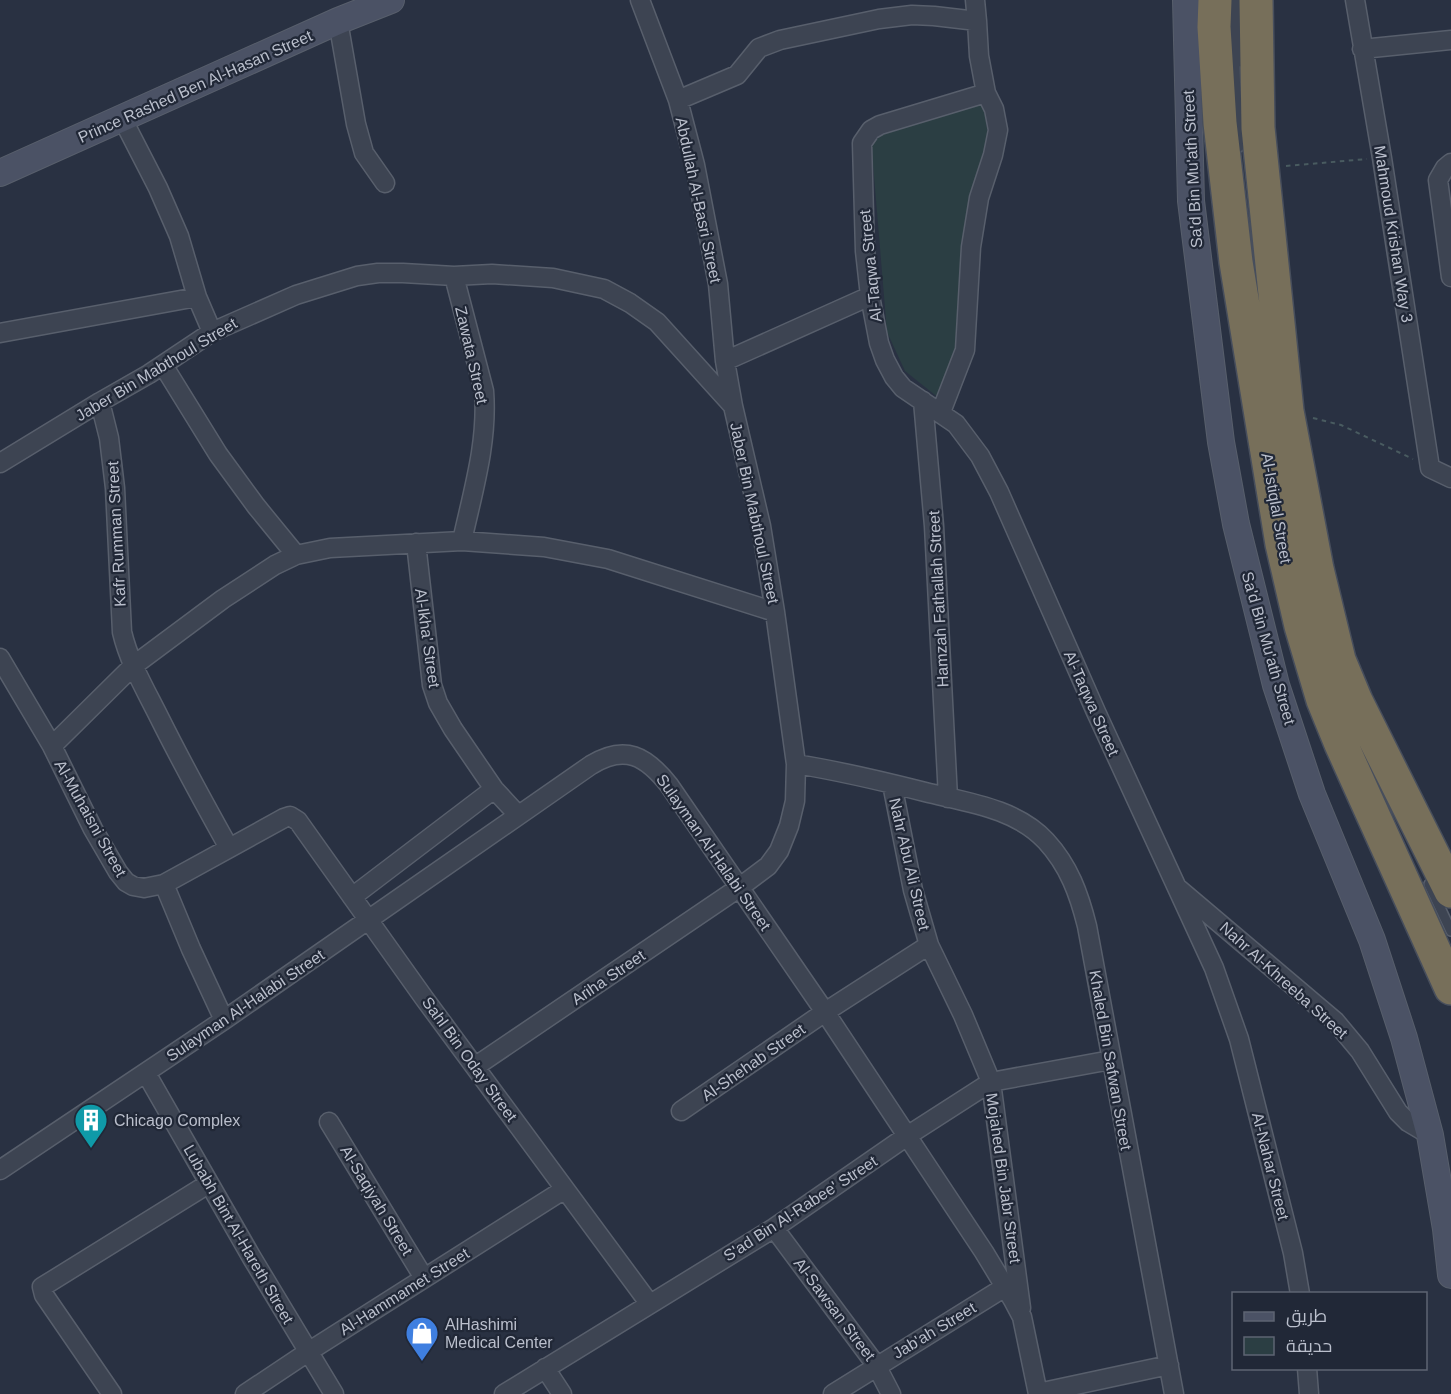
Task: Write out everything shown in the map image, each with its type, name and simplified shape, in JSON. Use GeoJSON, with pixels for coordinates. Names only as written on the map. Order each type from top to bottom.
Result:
{"type":"FeatureCollection","features":[{"type":"Feature","properties":{"kind":"highway","name":"Al-Istiqlal Street"},"geometry":{"type":"LineString","coordinates":[[1256,0],[1258,128],[1250,161],[1287,411],[1317,569],[1339,660],[1392,776],[1432,883]]}},
{"type":"Feature","properties":{"kind":"highway","name":"Al-Istiqlal Street"},"geometry":{"type":"LineString","coordinates":[[1217,7],[1220,123],[1236,262],[1282,544],[1298,614],[1323,700],[1336,733],[1451,988]]}},
{"type":"Feature","properties":{"kind":"street","name":"Prince Rashed Ben Al-Hasan Street"},"geometry":{"type":"LineString","coordinates":[[0,173],[338,21],[391,0]]}},
{"type":"Feature","properties":{"kind":"street","name":"Abdullah Al-Basri Street"},"geometry":{"type":"LineString","coordinates":[[640,0],[678,100],[695,165],[718,284],[725,361],[733,406]]}},
{"type":"Feature","properties":{"kind":"street"},"geometry":{"type":"LineString","coordinates":[[941,412],[965,350],[971,247],[979,198],[993,155],[998,130],[980,65],[975,0]]}},
{"type":"Feature","properties":{"kind":"street","name":"Sa'd Bin Mu'ath Street"},"geometry":{"type":"LineString","coordinates":[[1186,0],[1191,201],[1220,432],[1236,524],[1276,685],[1311,794],[1389,987],[1431,1135],[1451,1275]]}},
{"type":"Feature","properties":{"kind":"street","name":"Mahmoud Krishan Way 3"},"geometry":{"type":"LineString","coordinates":[[1355,0],[1430,468]]}},
{"type":"Feature","properties":{"kind":"street"},"geometry":{"type":"LineString","coordinates":[[678,100],[737,75],[759,48],[773,42],[879,19],[912,15],[934,15],[977,21]]}},
{"type":"Feature","properties":{"kind":"street"},"geometry":{"type":"LineString","coordinates":[[338,21],[356,124],[364,153],[385,183]]}},
{"type":"Feature","properties":{"kind":"street"},"geometry":{"type":"LineString","coordinates":[[1362,49],[1451,40]]}},
{"type":"Feature","properties":{"kind":"street","name":"Al-Taqwa Street"},"geometry":{"type":"LineString","coordinates":[[986,93],[880,125],[871,130],[862,143],[870,296],[879,343],[894,377],[903,388],[941,412],[968,438],[999,492],[1214,968],[1239,1039]]}},
{"type":"Feature","properties":{"kind":"street"},"geometry":{"type":"LineString","coordinates":[[122,118],[158,188],[178,236],[197,297],[213,332]]}},
{"type":"Feature","properties":{"kind":"street"},"geometry":{"type":"LineString","coordinates":[[1451,163],[1438,180],[1451,277]]}},
{"type":"Feature","properties":{"kind":"street","name":"Jaber Bin Mabthoul Street"},"geometry":{"type":"LineString","coordinates":[[0,463],[163,365],[213,332],[296,295],[357,276],[404,273],[454,276],[492,274],[553,278],[604,289],[630,303],[657,322],[733,406],[757,508],[775,612],[795,764],[795,801],[789,826],[779,850],[768,866],[740,887]]}},
{"type":"Feature","properties":{"kind":"street","name":"Zawata Street"},"geometry":{"type":"LineString","coordinates":[[454,276],[484,391],[485,409],[479,468],[462,541]]}},
{"type":"Feature","properties":{"kind":"street"},"geometry":{"type":"LineString","coordinates":[[725,361],[870,296]]}},
{"type":"Feature","properties":{"kind":"street"},"geometry":{"type":"LineString","coordinates":[[0,333],[197,297]]}},
{"type":"Feature","properties":{"kind":"street"},"geometry":{"type":"LineString","coordinates":[[163,365],[218,454],[296,555]]}},
{"type":"Feature","properties":{"kind":"street","name":"Hamzah Fathallah Street"},"geometry":{"type":"LineString","coordinates":[[923,400],[934,526],[948,798]]}},
{"type":"Feature","properties":{"kind":"street","name":"Kafr Rumman Street"},"geometry":{"type":"LineString","coordinates":[[100,402],[109,438],[115,488],[122,632],[133,666],[195,788],[229,848]]}},
{"type":"Feature","properties":{"kind":"street"},"geometry":{"type":"LineString","coordinates":[[1430,468],[1451,478]]}},
{"type":"Feature","properties":{"kind":"street"},"geometry":{"type":"LineString","coordinates":[[52,746],[133,666],[223,599],[275,565],[296,555],[330,548],[462,541],[544,547],[608,559],[775,612]]}},
{"type":"Feature","properties":{"kind":"street","name":"Al-Ikha' Street"},"geometry":{"type":"LineString","coordinates":[[416,543],[432,685],[438,703],[494,789],[518,815]]}},
{"type":"Feature","properties":{"kind":"street","name":"Al-Muhaisni Street"},"geometry":{"type":"LineString","coordinates":[[0,658],[52,746],[93,828],[126,882],[133,886],[144,888],[164,884],[290,816]]}},
{"type":"Feature","properties":{"kind":"street","name":"Sulayman Al-Halabi Street"},"geometry":{"type":"LineString","coordinates":[[0,1170],[370,920],[601,758],[613,755],[636,756],[658,771],[669,785],[825,1012],[984,1252],[1022,1317],[1038,1394]]}},
{"type":"Feature","properties":{"kind":"street","name":"Khaled Bin Safwan Street"},"geometry":{"type":"LineString","coordinates":[[795,764],[991,808],[1031,828],[1046,840],[1063,864],[1078,894],[1087,926],[1110,1060],[1174,1394]]}},
{"type":"Feature","properties":{"kind":"street","name":"Nahr Abu Ali Street"},"geometry":{"type":"LineString","coordinates":[[892,784],[914,890],[929,945]]}},
{"type":"Feature","properties":{"kind":"street"},"geometry":{"type":"LineString","coordinates":[[352,897],[494,789]]}},
{"type":"Feature","properties":{"kind":"street","name":"Sahl Bin Oday Street"},"geometry":{"type":"LineString","coordinates":[[290,816],[298,821],[424,998],[649,1303]]}},
{"type":"Feature","properties":{"kind":"street"},"geometry":{"type":"LineString","coordinates":[[164,884],[224,1020]]}},
{"type":"Feature","properties":{"kind":"street","name":"Nahr Al-Khreeba Street"},"geometry":{"type":"LineString","coordinates":[[1175,886],[1335,1021],[1360,1051],[1398,1112],[1408,1122],[1431,1135]]}},
{"type":"Feature","properties":{"kind":"street","name":"Ariha Street"},"geometry":{"type":"LineString","coordinates":[[476,1066],[740,887]]}},
{"type":"Feature","properties":{"kind":"street","name":"Al-Shehab Street"},"geometry":{"type":"LineString","coordinates":[[681,1111],[825,1012],[929,945]]}},
{"type":"Feature","properties":{"kind":"street","name":"Mojahed Bin Jabr Street"},"geometry":{"type":"LineString","coordinates":[[929,945],[963,1015],[991,1082],[1022,1317]]}},
{"type":"Feature","properties":{"kind":"street","name":"Al-Nahar Street"},"geometry":{"type":"LineString","coordinates":[[1239,1039],[1293,1253],[1300,1292]]}},
{"type":"Feature","properties":{"kind":"street","name":"S'ad Bin Al-Rabee' Street"},"geometry":{"type":"LineString","coordinates":[[504,1394],[774,1228],[907,1136],[991,1082],[1110,1060]]}},
{"type":"Feature","properties":{"kind":"street","name":"Lubabh Bint Al-Hareth Street"},"geometry":{"type":"LineString","coordinates":[[146,1073],[208,1184],[334,1394]]}},
{"type":"Feature","properties":{"kind":"street","name":"Al-Saqiyah Street"},"geometry":{"type":"LineString","coordinates":[[329,1122],[424,1278]]}},
{"type":"Feature","properties":{"kind":"street"},"geometry":{"type":"LineString","coordinates":[[112,1394],[41,1291],[45,1285],[208,1184]]}},
{"type":"Feature","properties":{"kind":"street","name":"Al-Hammamet Street"},"geometry":{"type":"LineString","coordinates":[[245,1394],[565,1189]]}},
{"type":"Feature","properties":{"kind":"street","name":"Al-Sawsan Street"},"geometry":{"type":"LineString","coordinates":[[774,1228],[876,1365],[891,1394]]}},
{"type":"Feature","properties":{"kind":"street","name":"Jab'ah Street"},"geometry":{"type":"LineString","coordinates":[[833,1394],[876,1365],[1005,1287]]}},
{"type":"Feature","properties":{"kind":"street"},"geometry":{"type":"LineString","coordinates":[[1038,1394],[1169,1365]]}},
{"type":"Feature","properties":{"kind":"street"},"geometry":{"type":"LineString","coordinates":[[545,1368],[562,1394]]}},
{"type":"Feature","properties":{"kind":"street"},"geometry":{"type":"LineString","coordinates":[[1307,1370],[1310,1394]]}},
{"type":"Feature","properties":{"kind":"lane"},"geometry":{"type":"LineString","coordinates":[[1238,0],[1250,161]]}},
{"type":"Feature","properties":{"kind":"lane"},"geometry":{"type":"LineString","coordinates":[[1217,7],[1250,161]]}},
{"type":"Feature","properties":{"kind":"lane"},"geometry":{"type":"LineString","coordinates":[[1252,300],[1271,428],[1288,516]]}},
{"type":"Feature","properties":{"kind":"lane"},"geometry":{"type":"LineString","coordinates":[[1304,557],[1324,636],[1344,698]]}},
{"type":"Feature","properties":{"kind":"lane"},"geometry":{"type":"LineString","coordinates":[[1432,883],[1451,931]]}},
{"type":"Feature","properties":{"kind":"lane"},"geometry":{"type":"LineString","coordinates":[[1432,883],[1446,942]]}},
{"type":"Feature","properties":{"kind":"path"},"geometry":{"type":"LineString","coordinates":[[1250,161],[1382,158]]}},
{"type":"Feature","properties":{"kind":"path"},"geometry":{"type":"LineString","coordinates":[[1287,411],[1341,425],[1430,468]]}},
{"type":"Feature","properties":{"kind":"green space"},"geometry":{"type":"Polygon","coordinates":[[[983,101],[990,148],[974,256],[972,336],[940,399],[905,371],[887,332],[871,140],[879,131],[892,132],[983,101]]]}},
{"type":"Feature","properties":{"kind":"place","name":"Chicago Complex"},"geometry":{"type":"Point","coordinates":[91,1149]}},
{"type":"Feature","properties":{"kind":"place","name":"AlHashimi Medical Center"},"geometry":{"type":"Point","coordinates":[422,1362]}}]}
